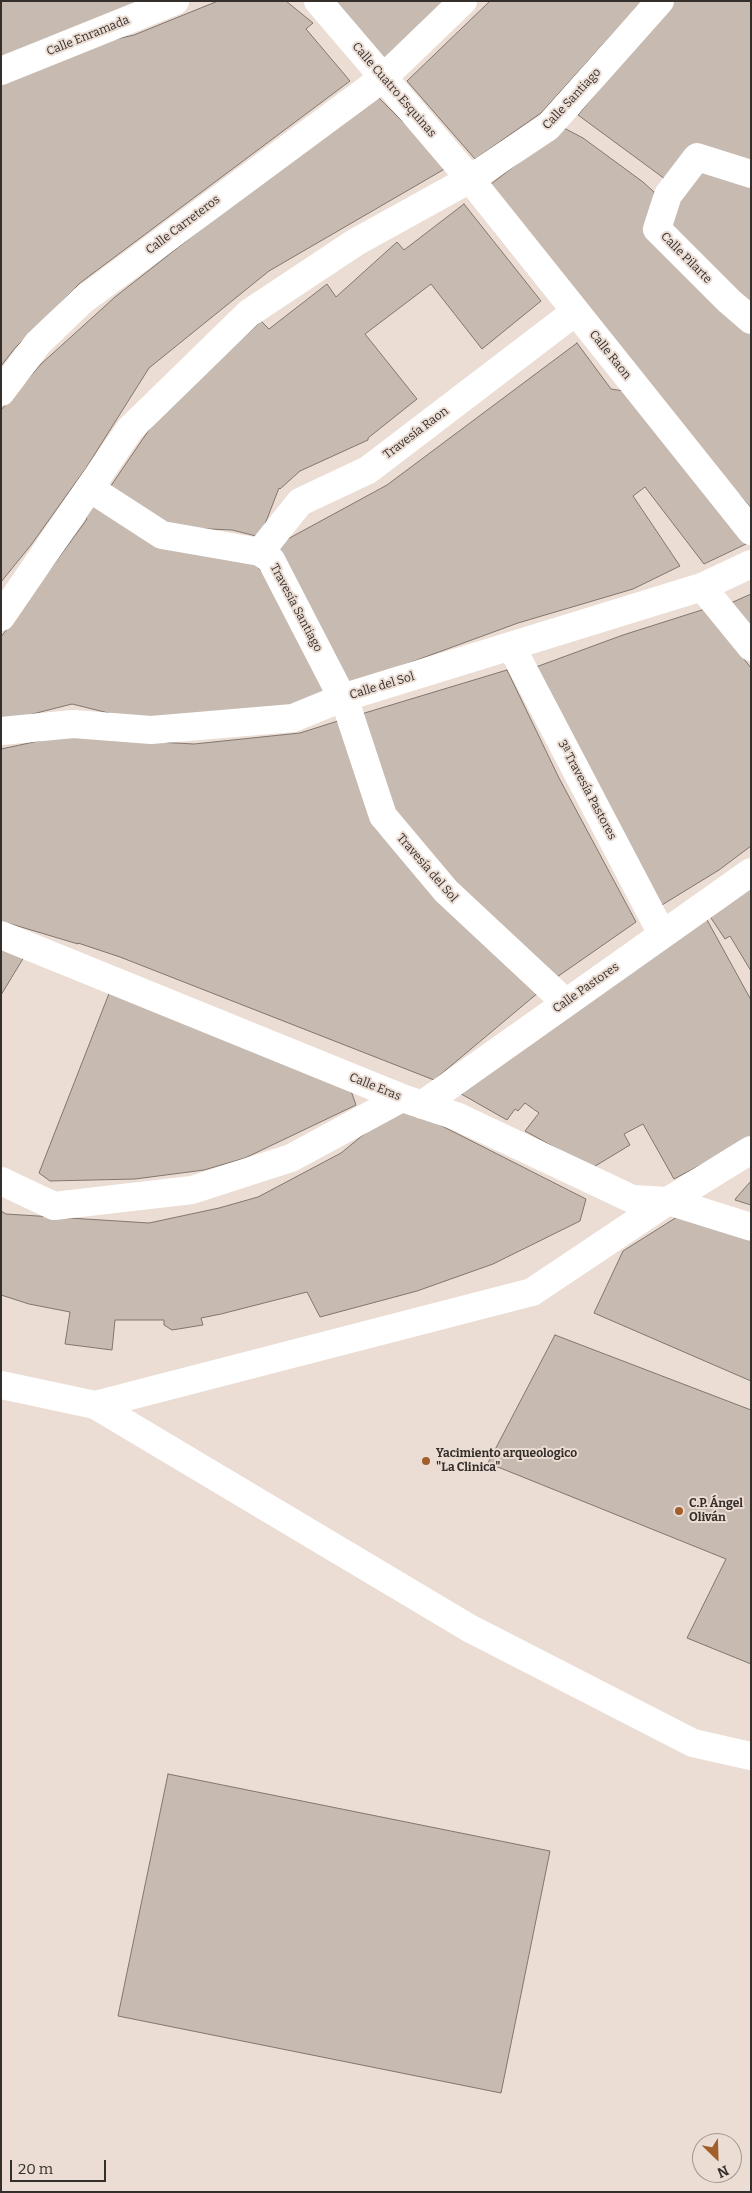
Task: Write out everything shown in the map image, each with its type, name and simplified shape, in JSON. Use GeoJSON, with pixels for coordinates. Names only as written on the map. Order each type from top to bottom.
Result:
{"type":"FeatureCollection","features":[{"type":"Feature","properties":{"kind":"street","name":"Calle Enramada"},"geometry":{"type":"LineString","coordinates":[[1,71],[175,1]]}},
{"type":"Feature","properties":{"kind":"street","name":"Calle Cuatro Esquinas"},"geometry":{"type":"LineString","coordinates":[[318,1],[470,179]]}},
{"type":"Feature","properties":{"kind":"street","name":"Calle Carreteros"},"geometry":{"type":"LineString","coordinates":[[1,392],[38,342],[83,300],[383,78],[463,1]]}},
{"type":"Feature","properties":{"kind":"street","name":"Calle Santiago"},"geometry":{"type":"LineString","coordinates":[[1,617],[91,489],[130,429],[249,313],[356,242],[470,179],[548,127],[660,1]]}},
{"type":"Feature","properties":{"kind":"street","name":"Calle Pilarte"},"geometry":{"type":"LineString","coordinates":[[751,174],[697,157],[668,195],[657,229],[729,301],[751,320]]}},
{"type":"Feature","properties":{"kind":"street","name":"Calle Raon"},"geometry":{"type":"LineString","coordinates":[[470,179],[751,531]]}},
{"type":"Feature","properties":{"kind":"street","name":"Travesía Raon"},"geometry":{"type":"LineString","coordinates":[[260,552],[300,502],[368,470],[576,312]]}},
{"type":"Feature","properties":{"kind":"street","name":"Travesía Santiago"},"geometry":{"type":"LineString","coordinates":[[91,489],[162,535],[260,552],[271,560],[342,698]]}},
{"type":"Feature","properties":{"kind":"street","name":"Calle del Sol"},"geometry":{"type":"LineString","coordinates":[[1,731],[73,724],[151,730],[293,718],[342,698],[702,588],[751,564]]}},
{"type":"Feature","properties":{"kind":"street"},"geometry":{"type":"LineString","coordinates":[[702,588],[751,647]]}},
{"type":"Feature","properties":{"kind":"street","name":"3ª Travesía Pastores"},"geometry":{"type":"LineString","coordinates":[[511,646],[662,934]]}},
{"type":"Feature","properties":{"kind":"street","name":"Travesía del Sol"},"geometry":{"type":"LineString","coordinates":[[342,698],[348,707],[383,816],[446,892],[566,1003]]}},
{"type":"Feature","properties":{"kind":"street","name":"Calle Pastores"},"geometry":{"type":"LineString","coordinates":[[1,1181],[54,1206],[192,1190],[292,1158],[412,1102],[566,1003],[751,872]]}},
{"type":"Feature","properties":{"kind":"street","name":"Calle Eras"},"geometry":{"type":"LineString","coordinates":[[1,936],[412,1102],[456,1116],[632,1199],[668,1201],[751,1227]]}},
{"type":"Feature","properties":{"kind":"street"},"geometry":{"type":"LineString","coordinates":[[95,1405],[532,1292],[668,1201],[751,1150]]}},
{"type":"Feature","properties":{"kind":"street"},"geometry":{"type":"LineString","coordinates":[[1,1385],[95,1405],[469,1628],[693,1743],[751,1756]]}},
{"type":"Feature","properties":{"kind":"building"},"geometry":{"type":"Polygon","coordinates":[[[1,1],[167,1],[47,38],[1,57],[1,1]]]}},
{"type":"Feature","properties":{"kind":"building"},"geometry":{"type":"Polygon","coordinates":[[[218,1],[286,1],[313,23],[306,29],[350,81],[80,283],[15,348],[1,366],[1,78],[77,48],[134,35],[218,1]]]}},
{"type":"Feature","properties":{"kind":"building"},"geometry":{"type":"Polygon","coordinates":[[[326,1],[449,1],[385,60],[326,1]]]}},
{"type":"Feature","properties":{"kind":"building"},"geometry":{"type":"Polygon","coordinates":[[[490,1],[642,1],[541,113],[475,159],[407,81],[490,1]]]}},
{"type":"Feature","properties":{"kind":"building"},"geometry":{"type":"Polygon","coordinates":[[[673,1],[751,1],[751,164],[665,179],[578,115],[673,1]]]}},
{"type":"Feature","properties":{"kind":"building"},"geometry":{"type":"Polygon","coordinates":[[[378,97],[448,167],[269,271],[149,368],[86,468],[31,545],[1,582],[1,410],[41,364],[115,297],[246,194],[378,97]]]}},
{"type":"Feature","properties":{"kind":"building"},"geometry":{"type":"Polygon","coordinates":[[[564,128],[583,138],[654,192],[655,204],[751,332],[751,508],[710,461],[491,184],[564,128]]]}},
{"type":"Feature","properties":{"kind":"building"},"geometry":{"type":"Polygon","coordinates":[[[699,166],[751,180],[751,310],[666,228],[699,166]]]}},
{"type":"Feature","properties":{"kind":"building"},"geometry":{"type":"Polygon","coordinates":[[[464,204],[541,301],[482,349],[431,284],[365,334],[417,399],[368,438],[368,440],[300,471],[279,488],[260,537],[232,530],[162,527],[106,493],[155,421],[261,321],[269,329],[327,284],[336,297],[397,242],[404,250],[464,204]]]}},
{"type":"Feature","properties":{"kind":"building"},"geometry":{"type":"Polygon","coordinates":[[[577,343],[611,389],[624,391],[746,544],[704,564],[645,487],[633,496],[680,566],[633,589],[518,623],[346,686],[273,547],[387,485],[577,343]]]}},
{"type":"Feature","properties":{"kind":"building"},"geometry":{"type":"Polygon","coordinates":[[[93,503],[246,555],[267,577],[330,692],[288,707],[141,721],[72,704],[1,722],[1,637],[87,519],[83,516],[93,503]]]}},
{"type":"Feature","properties":{"kind":"building"},"geometry":{"type":"Polygon","coordinates":[[[751,594],[751,636],[724,606],[751,594]]]}},
{"type":"Feature","properties":{"kind":"building"},"geometry":{"type":"Polygon","coordinates":[[[705,609],[751,668],[751,846],[719,870],[657,908],[536,667],[623,635],[705,609]]]}},
{"type":"Feature","properties":{"kind":"building"},"geometry":{"type":"Polygon","coordinates":[[[507,670],[559,778],[636,922],[557,977],[440,875],[388,808],[358,715],[507,670]]]}},
{"type":"Feature","properties":{"kind":"building"},"geometry":{"type":"Polygon","coordinates":[[[341,720],[371,822],[376,829],[441,902],[539,992],[434,1080],[120,957],[1,921],[1,749],[67,735],[194,744],[300,733],[341,720]]]}},
{"type":"Feature","properties":{"kind":"building"},"geometry":{"type":"Polygon","coordinates":[[[751,887],[751,971],[730,936],[725,939],[709,915],[751,887]]]}},
{"type":"Feature","properties":{"kind":"building"},"geometry":{"type":"Polygon","coordinates":[[[706,918],[751,1000],[751,1138],[674,1179],[643,1124],[624,1134],[630,1145],[592,1168],[525,1131],[539,1113],[525,1103],[518,1111],[515,1109],[507,1120],[456,1091],[706,918]]]}},
{"type":"Feature","properties":{"kind":"building"},"geometry":{"type":"Polygon","coordinates":[[[1,948],[24,957],[1,995],[1,948]]]}},
{"type":"Feature","properties":{"kind":"building"},"geometry":{"type":"Polygon","coordinates":[[[110,991],[350,1088],[356,1105],[245,1158],[204,1170],[135,1179],[50,1181],[39,1173],[110,991]]]}},
{"type":"Feature","properties":{"kind":"building"},"geometry":{"type":"Polygon","coordinates":[[[397,1107],[438,1124],[586,1199],[580,1221],[493,1264],[417,1291],[320,1317],[307,1292],[201,1318],[203,1325],[172,1330],[164,1325],[164,1320],[115,1320],[112,1350],[65,1344],[70,1312],[29,1304],[1,1295],[1,1211],[6,1214],[149,1223],[219,1208],[258,1197],[341,1153],[397,1107]]]}},
{"type":"Feature","properties":{"kind":"building"},"geometry":{"type":"Polygon","coordinates":[[[751,1181],[751,1205],[735,1200],[736,1198],[751,1181]]]}},
{"type":"Feature","properties":{"kind":"building"},"geometry":{"type":"Polygon","coordinates":[[[677,1217],[751,1241],[751,1381],[594,1313],[623,1251],[677,1217]]]}},
{"type":"Feature","properties":{"kind":"building","name":"C.P. Ángel Oliván"},"geometry":{"type":"Polygon","coordinates":[[[555,1335],[751,1410],[751,1664],[687,1638],[726,1559],[488,1463],[555,1335]]]}},
{"type":"Feature","properties":{"kind":"building"},"geometry":{"type":"Polygon","coordinates":[[[168,1774],[550,1851],[501,2093],[118,2016],[168,1774]]]}},
{"type":"Feature","properties":{"kind":"place","name":"Yacimiento arqueologico \"La Clinica\""},"geometry":{"type":"Point","coordinates":[426,1461]}},
{"type":"Feature","properties":{"kind":"place","name":"C.P. Ángel Oliván"},"geometry":{"type":"Point","coordinates":[679,1511]}}]}
